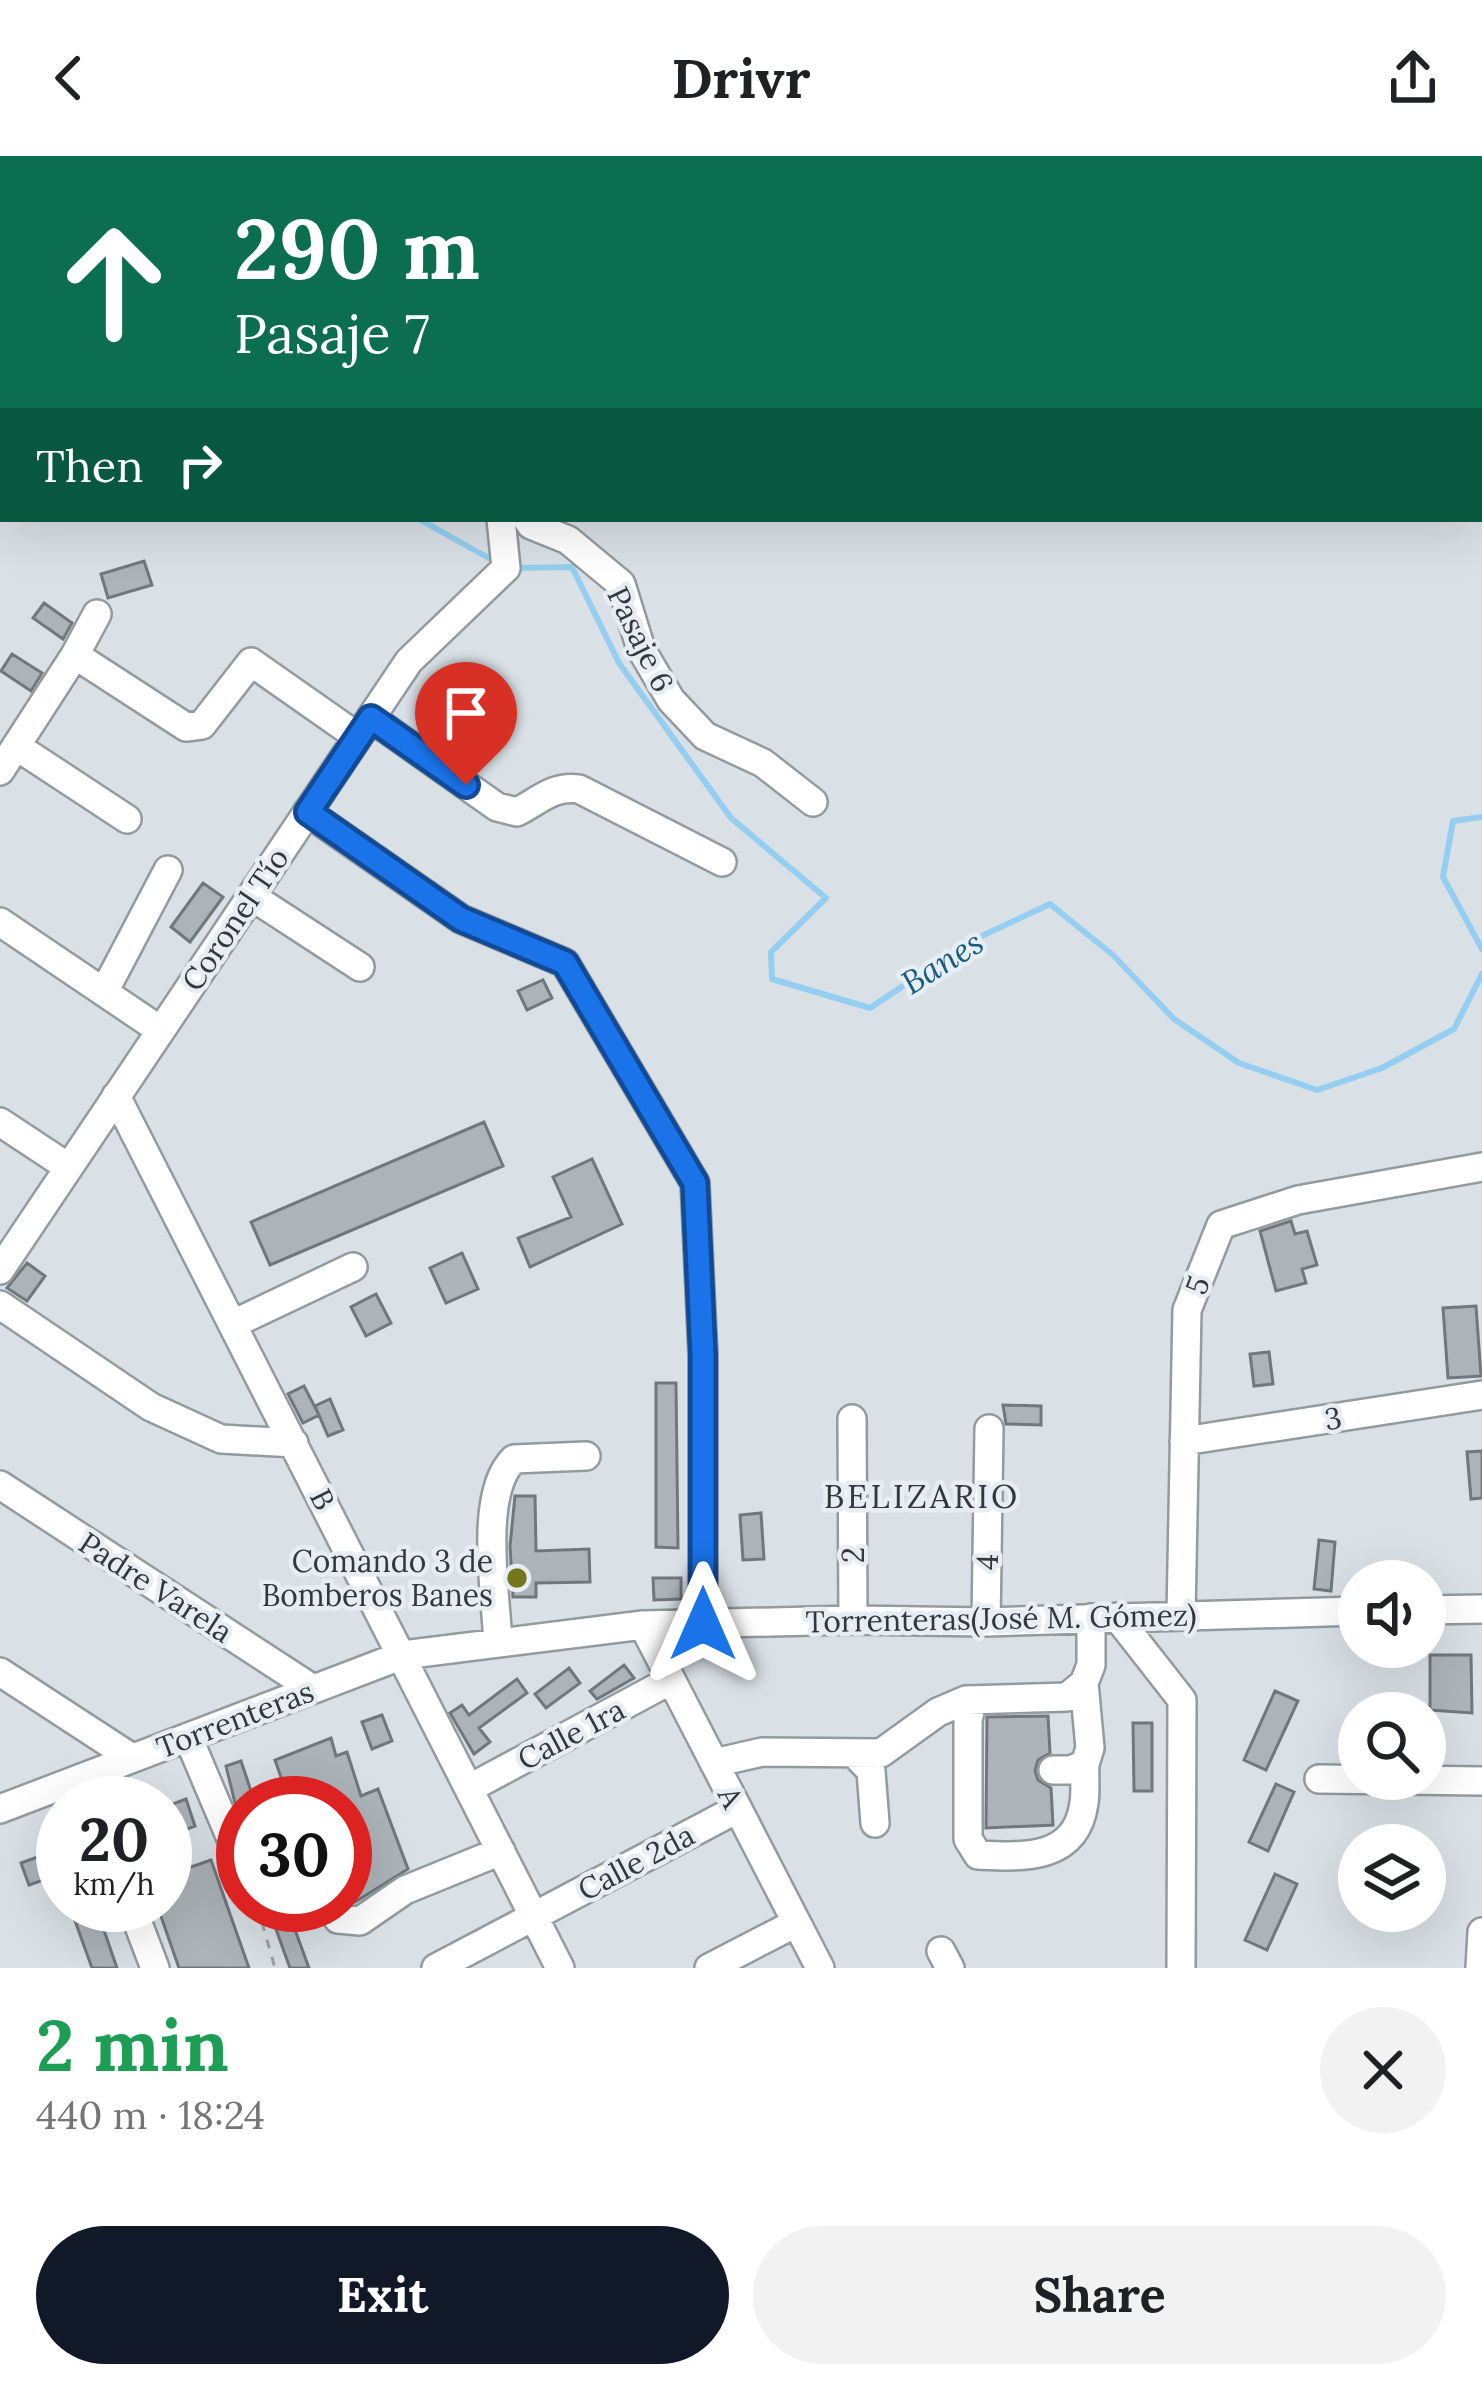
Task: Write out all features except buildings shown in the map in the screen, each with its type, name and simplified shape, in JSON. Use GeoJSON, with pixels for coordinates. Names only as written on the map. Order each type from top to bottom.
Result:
{"type":"FeatureCollection","features":[{"type":"Feature","properties":{"kind":"street","name":"Coronel Tío"},"geometry":{"type":"LineString","coordinates":[[0,1270],[410,661],[506,568],[501,522]]}},
{"type":"Feature","properties":{"kind":"street","name":"Pasaje 6"},"geometry":{"type":"LineString","coordinates":[[529,522],[568,540],[621,584],[641,649],[670,700],[705,736],[763,763],[813,802]]}},
{"type":"Feature","properties":{"kind":"street"},"geometry":{"type":"LineString","coordinates":[[97,614],[8,758],[127,819]]}},
{"type":"Feature","properties":{"kind":"street"},"geometry":{"type":"LineString","coordinates":[[75,655],[186,728],[202,725],[251,662],[497,807],[518,812],[549,792],[579,789],[722,862]]}},
{"type":"Feature","properties":{"kind":"street"},"geometry":{"type":"LineString","coordinates":[[308,812],[461,919],[565,963],[695,1183],[703,1355],[703,1624]]}},
{"type":"Feature","properties":{"kind":"street"},"geometry":{"type":"LineString","coordinates":[[104,992],[168,870]]}},
{"type":"Feature","properties":{"kind":"street"},"geometry":{"type":"LineString","coordinates":[[250,896],[360,967]]}},
{"type":"Feature","properties":{"kind":"street"},"geometry":{"type":"LineString","coordinates":[[0,922],[160,1030]]}},
{"type":"Feature","properties":{"kind":"street","name":"B"},"geometry":{"type":"LineString","coordinates":[[116,1096],[560,1968]]}},
{"type":"Feature","properties":{"kind":"street"},"geometry":{"type":"LineString","coordinates":[[0,1122],[68,1167]]}},
{"type":"Feature","properties":{"kind":"street","name":"5"},"geometry":{"type":"LineString","coordinates":[[1181,1615],[1187,1310],[1221,1225],[1298,1200],[1482,1167]]}},
{"type":"Feature","properties":{"kind":"street"},"geometry":{"type":"LineString","coordinates":[[233,1324],[353,1267]]}},
{"type":"Feature","properties":{"kind":"street"},"geometry":{"type":"LineString","coordinates":[[0,1305],[151,1407],[221,1439],[294,1443]]}},
{"type":"Feature","properties":{"kind":"street","name":"3"},"geometry":{"type":"LineString","coordinates":[[1184,1441],[1482,1395]]}},
{"type":"Feature","properties":{"kind":"street","name":"2"},"geometry":{"type":"LineString","coordinates":[[852,1419],[853,1620]]}},
{"type":"Feature","properties":{"kind":"street","name":"4"},"geometry":{"type":"LineString","coordinates":[[986,1622],[989,1429]]}},
{"type":"Feature","properties":{"kind":"street"},"geometry":{"type":"LineString","coordinates":[[498,1643],[493,1502],[499,1478],[514,1459],[586,1456]]}},
{"type":"Feature","properties":{"kind":"street","name":"Padre Varela"},"geometry":{"type":"LineString","coordinates":[[0,1485],[313,1689]]}},
{"type":"Feature","properties":{"kind":"street"},"geometry":{"type":"LineString","coordinates":[[1446,1610],[1482,1609]]}},
{"type":"Feature","properties":{"kind":"street","name":"Torrenteras(José M. Gómez)"},"geometry":{"type":"LineString","coordinates":[[498,1643],[643,1625],[986,1622],[1338,1611]]}},
{"type":"Feature","properties":{"kind":"street"},"geometry":{"type":"LineString","coordinates":[[972,1700],[968,1839],[978,1855],[1040,1856],[1058,1848],[1078,1822],[1084,1802],[1090,1748],[1084,1683],[1104,1617]]}},
{"type":"Feature","properties":{"kind":"street"},"geometry":{"type":"LineString","coordinates":[[1104,1617],[1182,1700],[1181,1968]]}},
{"type":"Feature","properties":{"kind":"street","name":"A"},"geometry":{"type":"LineString","coordinates":[[643,1625],[820,1968]]}},
{"type":"Feature","properties":{"kind":"street","name":"Torrenteras"},"geometry":{"type":"LineString","coordinates":[[106,1776],[132,1758],[403,1655],[498,1643]]}},
{"type":"Feature","properties":{"kind":"street"},"geometry":{"type":"LineString","coordinates":[[0,1672],[132,1758]]}},
{"type":"Feature","properties":{"kind":"street","name":"Calle 1ra"},"geometry":{"type":"LineString","coordinates":[[470,1788],[671,1680]]}},
{"type":"Feature","properties":{"kind":"street"},"geometry":{"type":"LineString","coordinates":[[714,1763],[762,1752],[881,1753],[938,1712],[972,1700],[1067,1697],[1084,1683]]}},
{"type":"Feature","properties":{"kind":"street"},"geometry":{"type":"LineString","coordinates":[[188,1737],[216,1803]]}},
{"type":"Feature","properties":{"kind":"street"},"geometry":{"type":"LineString","coordinates":[[854,1753],[871,1771],[875,1823]]}},
{"type":"Feature","properties":{"kind":"street"},"geometry":{"type":"LineString","coordinates":[[1053,1770],[1085,1764]]}},
{"type":"Feature","properties":{"kind":"street"},"geometry":{"type":"LineString","coordinates":[[1319,1779],[1482,1781]]}},
{"type":"Feature","properties":{"kind":"street","name":"Torrenteras"},"geometry":{"type":"LineString","coordinates":[[0,1809],[36,1801]]}},
{"type":"Feature","properties":{"kind":"street","name":"Calle 2da"},"geometry":{"type":"LineString","coordinates":[[436,1968],[737,1808]]}},
{"type":"Feature","properties":{"kind":"street"},"geometry":{"type":"LineString","coordinates":[[372,1913],[405,1891],[501,1851]]}},
{"type":"Feature","properties":{"kind":"street"},"geometry":{"type":"LineString","coordinates":[[709,1968],[796,1923]]}},
{"type":"Feature","properties":{"kind":"street"},"geometry":{"type":"LineString","coordinates":[[141,1932],[155,1968]]}},
{"type":"Feature","properties":{"kind":"street"},"geometry":{"type":"LineString","coordinates":[[1480,1968],[1482,1933]]}},
{"type":"Feature","properties":{"kind":"path"},"geometry":{"type":"LineString","coordinates":[[264,1932],[274,1968]]}},
{"type":"Feature","properties":{"kind":"waterway","name":"Banes"},"geometry":{"type":"LineString","coordinates":[[424,522],[494,561]]}},
{"type":"Feature","properties":{"kind":"waterway","name":"Banes"},"geometry":{"type":"LineString","coordinates":[[512,568],[572,567],[619,663],[731,818],[826,898],[771,952],[772,979],[870,1008],[969,942],[1050,904],[1113,955],[1174,1019],[1239,1063],[1317,1090],[1382,1068],[1454,1029],[1482,974]]}},
{"type":"Feature","properties":{"kind":"waterway","name":"Banes"},"geometry":{"type":"LineString","coordinates":[[1482,817],[1453,821],[1443,877],[1482,949]]}},
{"type":"Feature","properties":{"kind":"place","name":"Comando 3 de Bomberos Banes"},"geometry":{"type":"Point","coordinates":[517,1578]}},
{"type":"Feature","properties":{"kind":"district","name":"BELIZARIO"},"geometry":{"type":"Point","coordinates":[922,1496]}},
{"type":"Feature","properties":{"kind":"route"},"geometry":{"type":"LineString","coordinates":[[466,785],[371,718],[308,812],[461,919],[565,963],[695,1183],[703,1355],[703,1624]]}}]}
